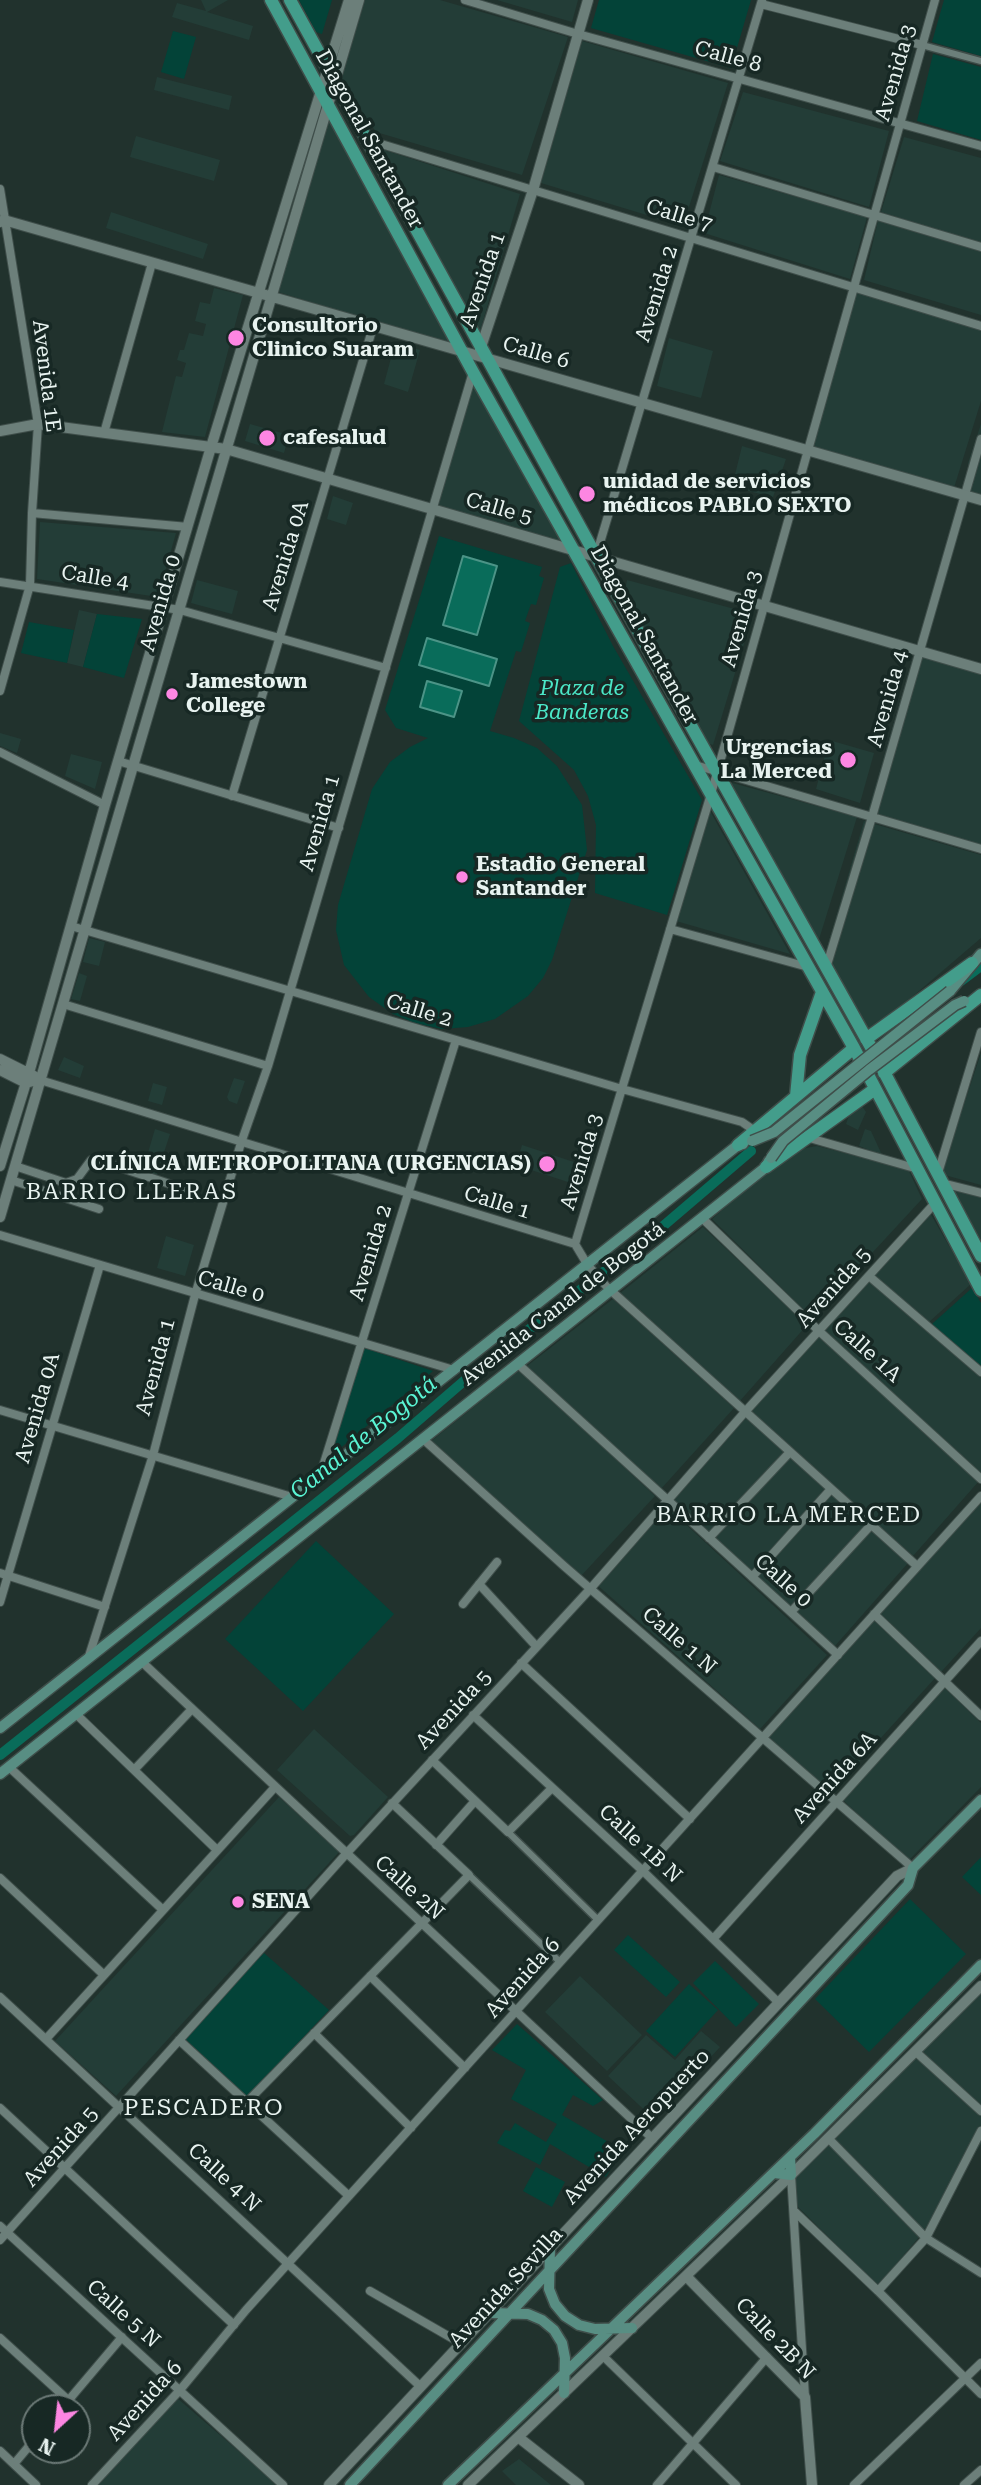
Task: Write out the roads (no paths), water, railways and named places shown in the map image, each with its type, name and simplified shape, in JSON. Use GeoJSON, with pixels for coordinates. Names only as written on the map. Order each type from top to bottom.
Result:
{"type":"FeatureCollection","features":[{"type":"Feature","properties":{"kind":"main road","name":"Diagonal Santander"},"geometry":{"type":"LineString","coordinates":[[271,0],[473,372],[854,1048],[981,1290]]}},
{"type":"Feature","properties":{"kind":"main road","name":"Diagonal Santander"},"geometry":{"type":"LineString","coordinates":[[290,0],[482,354],[866,1039],[981,1256]]}},
{"type":"Feature","properties":{"kind":"main road"},"geometry":{"type":"LineString","coordinates":[[753,1136],[774,1132],[950,991],[976,958]]}},
{"type":"Feature","properties":{"kind":"main road"},"geometry":{"type":"LineString","coordinates":[[866,1039],[976,958]]}},
{"type":"Feature","properties":{"kind":"main road"},"geometry":{"type":"LineString","coordinates":[[796,1096],[800,1055],[822,992]]}},
{"type":"Feature","properties":{"kind":"main road"},"geometry":{"type":"LineString","coordinates":[[884,1073],[981,994]]}},
{"type":"Feature","properties":{"kind":"main road","name":"Avenida Canal de Bogotá"},"geometry":{"type":"LineString","coordinates":[[4,1771],[609,1289],[702,1218],[768,1163],[783,1141],[793,1132],[869,1070],[955,1005],[981,994]]}},
{"type":"Feature","properties":{"kind":"main road"},"geometry":{"type":"LineString","coordinates":[[738,1145],[753,1136],[854,1048]]}},
{"type":"Feature","properties":{"kind":"main road"},"geometry":{"type":"LineString","coordinates":[[768,1163],[875,1089]]}},
{"type":"Feature","properties":{"kind":"main road","name":"Avenida Canal de Bogotá"},"geometry":{"type":"LineString","coordinates":[[0,1728],[589,1267],[738,1145]]}},
{"type":"Feature","properties":{"kind":"main road","name":"Avenida Aeropuerto"},"geometry":{"type":"LineString","coordinates":[[913,1868],[980,1798]]}},
{"type":"Feature","properties":{"kind":"main road","name":"Avenida Sevilla"},"geometry":{"type":"LineString","coordinates":[[350,2485],[908,1885],[913,1868]]}},
{"type":"Feature","properties":{"kind":"main road"},"geometry":{"type":"LineString","coordinates":[[448,2485],[774,2173],[981,1965]]}},
{"type":"Feature","properties":{"kind":"main road"},"geometry":{"type":"LineString","coordinates":[[774,2173],[792,2175],[790,2157]]}},
{"type":"Feature","properties":{"kind":"main road"},"geometry":{"type":"LineString","coordinates":[[550,2249],[549,2289],[555,2304],[565,2316],[579,2325],[594,2329],[632,2328]]}},
{"type":"Feature","properties":{"kind":"main road"},"geometry":{"type":"LineString","coordinates":[[490,2313],[528,2314],[542,2320],[554,2330],[562,2343],[565,2358],[564,2393]]}},
{"type":"Feature","properties":{"kind":"street","name":"Avenida 0"},"geometry":{"type":"LineString","coordinates":[[0,1166],[257,293],[349,0]]}},
{"type":"Feature","properties":{"kind":"street","name":"Avenida 0"},"geometry":{"type":"LineString","coordinates":[[0,1217],[359,0]]}},
{"type":"Feature","properties":{"kind":"street","name":"Calle 8"},"geometry":{"type":"LineString","coordinates":[[466,0],[981,146]]}},
{"type":"Feature","properties":{"kind":"street","name":"Avenida 1"},"geometry":{"type":"LineString","coordinates":[[89,1658],[153,1455],[195,1295],[241,1143],[268,1066],[473,372],[482,354],[533,190],[588,0]]}},
{"type":"Feature","properties":{"kind":"street","name":"Avenida 3"},"geometry":{"type":"LineString","coordinates":[[575,1244],[711,793],[935,0]]}},
{"type":"Feature","properties":{"kind":"street"},"geometry":{"type":"LineString","coordinates":[[762,2],[981,61]]}},
{"type":"Feature","properties":{"kind":"street","name":"Avenida 2"},"geometry":{"type":"LineString","coordinates":[[596,556],[762,2]]}},
{"type":"Feature","properties":{"kind":"street","name":"Calle 7"},"geometry":{"type":"LineString","coordinates":[[366,139],[981,326]]}},
{"type":"Feature","properties":{"kind":"street"},"geometry":{"type":"LineString","coordinates":[[713,167],[981,247]]}},
{"type":"Feature","properties":{"kind":"street","name":"Avenida 1E"},"geometry":{"type":"LineString","coordinates":[[0,189],[2,221],[38,424],[30,586],[0,691]]}},
{"type":"Feature","properties":{"kind":"street","name":"Calle 6"},"geometry":{"type":"LineString","coordinates":[[2,221],[464,353],[482,354],[642,404],[981,500]]}},
{"type":"Feature","properties":{"kind":"street"},"geometry":{"type":"LineString","coordinates":[[104,433],[152,263]]}},
{"type":"Feature","properties":{"kind":"street","name":"Avenida 0A"},"geometry":{"type":"LineString","coordinates":[[232,796],[373,327]]}},
{"type":"Feature","properties":{"kind":"street","name":"Calle 5"},"geometry":{"type":"LineString","coordinates":[[0,431],[38,424],[226,449],[981,669]]}},
{"type":"Feature","properties":{"kind":"street","name":"Avenida 4"},"geometry":{"type":"LineString","coordinates":[[826,968],[981,439]]}},
{"type":"Feature","properties":{"kind":"street"},"geometry":{"type":"LineString","coordinates":[[32,513],[188,527]]}},
{"type":"Feature","properties":{"kind":"street","name":"Calle 4"},"geometry":{"type":"LineString","coordinates":[[0,582],[180,610],[386,668]]}},
{"type":"Feature","properties":{"kind":"street"},"geometry":{"type":"LineString","coordinates":[[0,752],[105,805]]}},
{"type":"Feature","properties":{"kind":"street"},"geometry":{"type":"LineString","coordinates":[[118,761],[339,828]]}},
{"type":"Feature","properties":{"kind":"street"},"geometry":{"type":"LineString","coordinates":[[695,765],[981,849]]}},
{"type":"Feature","properties":{"kind":"street","name":"Calle 2"},"geometry":{"type":"LineString","coordinates":[[71,926],[742,1122],[753,1136]]}},
{"type":"Feature","properties":{"kind":"street"},"geometry":{"type":"LineString","coordinates":[[670,929],[808,967]]}},
{"type":"Feature","properties":{"kind":"street"},"geometry":{"type":"LineString","coordinates":[[63,1004],[268,1066]]}},
{"type":"Feature","properties":{"kind":"street"},"geometry":{"type":"LineString","coordinates":[[981,1032],[940,1179],[981,1194]]}},
{"type":"Feature","properties":{"kind":"street","name":"Avenida 2"},"geometry":{"type":"LineString","coordinates":[[320,1476],[456,1040]]}},
{"type":"Feature","properties":{"kind":"street"},"geometry":{"type":"LineString","coordinates":[[0,1059],[28,1078]]}},
{"type":"Feature","properties":{"kind":"street"},"geometry":{"type":"LineString","coordinates":[[0,1070],[40,1080]]}},
{"type":"Feature","properties":{"kind":"street","name":"Calle 1"},"geometry":{"type":"LineString","coordinates":[[40,1080],[575,1244]]}},
{"type":"Feature","properties":{"kind":"street"},"geometry":{"type":"LineString","coordinates":[[806,1137],[918,1169]]}},
{"type":"Feature","properties":{"kind":"street"},"geometry":{"type":"LineString","coordinates":[[15,1166],[66,1183],[77,1179],[91,1160],[97,1160],[191,1191]]}},
{"type":"Feature","properties":{"kind":"street"},"geometry":{"type":"LineString","coordinates":[[11,1180],[99,1209]]}},
{"type":"Feature","properties":{"kind":"street","name":"Avenida 5"},"geometry":{"type":"LineString","coordinates":[[0,2240],[346,1854],[591,1588],[744,1413],[935,1203]]}},
{"type":"Feature","properties":{"kind":"street","name":"Calle 1A"},"geometry":{"type":"LineString","coordinates":[[702,1218],[818,1331],[981,1479]]}},
{"type":"Feature","properties":{"kind":"street","name":"Calle 0"},"geometry":{"type":"LineString","coordinates":[[0,1236],[454,1370]]}},
{"type":"Feature","properties":{"kind":"street"},"geometry":{"type":"LineString","coordinates":[[575,1244],[589,1267],[609,1289],[917,1566]]}},
{"type":"Feature","properties":{"kind":"street","name":"Avenida 0A"},"geometry":{"type":"LineString","coordinates":[[0,1602],[4,1575],[100,1265]]}},
{"type":"Feature","properties":{"kind":"street"},"geometry":{"type":"LineString","coordinates":[[869,1276],[981,1372]]}},
{"type":"Feature","properties":{"kind":"street","name":"Calle 0"},"geometry":{"type":"LineString","coordinates":[[518,1364],[838,1655]]}},
{"type":"Feature","properties":{"kind":"street"},"geometry":{"type":"LineString","coordinates":[[0,1409],[292,1497]]}},
{"type":"Feature","properties":{"kind":"street","name":"Calle 1 N"},"geometry":{"type":"LineString","coordinates":[[423,1439],[913,1868]]}},
{"type":"Feature","properties":{"kind":"street"},"geometry":{"type":"LineString","coordinates":[[709,1538],[789,1452]]}},
{"type":"Feature","properties":{"kind":"street"},"geometry":{"type":"LineString","coordinates":[[752,1577],[831,1489]]}},
{"type":"Feature","properties":{"kind":"street","name":"Avenida 6"},"geometry":{"type":"LineString","coordinates":[[92,2485],[981,1496]]}},
{"type":"Feature","properties":{"kind":"street"},"geometry":{"type":"LineString","coordinates":[[791,1612],[871,1525]]}},
{"type":"Feature","properties":{"kind":"street"},"geometry":{"type":"LineString","coordinates":[[463,1604],[497,1562]]}},
{"type":"Feature","properties":{"kind":"street"},"geometry":{"type":"LineString","coordinates":[[4,1575],[105,1607]]}},
{"type":"Feature","properties":{"kind":"street"},"geometry":{"type":"LineString","coordinates":[[478,1584],[536,1646]]}},
{"type":"Feature","properties":{"kind":"street"},"geometry":{"type":"LineString","coordinates":[[874,1614],[981,1716]]}},
{"type":"Feature","properties":{"kind":"street","name":"Avenida 6A"},"geometry":{"type":"LineString","coordinates":[[714,1938],[981,1641]]}},
{"type":"Feature","properties":{"kind":"street","name":"Calle 2N"},"geometry":{"type":"LineString","coordinates":[[142,1661],[653,2139]]}},
{"type":"Feature","properties":{"kind":"street"},"geometry":{"type":"LineString","coordinates":[[521,1663],[690,1819]]}},
{"type":"Feature","properties":{"kind":"street"},"geometry":{"type":"LineString","coordinates":[[134,1770],[192,1709]]}},
{"type":"Feature","properties":{"kind":"street"},"geometry":{"type":"LineString","coordinates":[[76,1714],[217,1850]]}},
{"type":"Feature","properties":{"kind":"street","name":"Calle 1B N"},"geometry":{"type":"LineString","coordinates":[[473,1715],[643,1871],[779,2003]]}},
{"type":"Feature","properties":{"kind":"street"},"geometry":{"type":"LineString","coordinates":[[432,1760],[598,1920]]}},
{"type":"Feature","properties":{"kind":"street"},"geometry":{"type":"LineString","coordinates":[[4,1771],[163,1910]]}},
{"type":"Feature","properties":{"kind":"street"},"geometry":{"type":"LineString","coordinates":[[46,2039],[275,1787]]}},
{"type":"Feature","properties":{"kind":"street"},"geometry":{"type":"LineString","coordinates":[[508,1832],[552,1788]]}},
{"type":"Feature","properties":{"kind":"street"},"geometry":{"type":"LineString","coordinates":[[436,1845],[475,1801]]}},
{"type":"Feature","properties":{"kind":"street"},"geometry":{"type":"LineString","coordinates":[[393,1803],[560,1962]]}},
{"type":"Feature","properties":{"kind":"street","name":"Avenida Aeropuerto"},"geometry":{"type":"LineString","coordinates":[[329,2485],[897,1876],[913,1868]]}},
{"type":"Feature","properties":{"kind":"street"},"geometry":{"type":"LineString","coordinates":[[247,2102],[469,1875]]}},
{"type":"Feature","properties":{"kind":"street"},"geometry":{"type":"LineString","coordinates":[[0,1878],[104,1975]]}},
{"type":"Feature","properties":{"kind":"street"},"geometry":{"type":"LineString","coordinates":[[370,1976],[465,2068]]}},
{"type":"Feature","properties":{"kind":"street"},"geometry":{"type":"LineString","coordinates":[[468,2485],[792,2175],[980,1990]]}},
{"type":"Feature","properties":{"kind":"street","name":"Calle 4 N"},"geometry":{"type":"LineString","coordinates":[[0,1997],[421,2387]]}},
{"type":"Feature","properties":{"kind":"street"},"geometry":{"type":"LineString","coordinates":[[314,2033],[411,2128]]}},
{"type":"Feature","properties":{"kind":"street"},"geometry":{"type":"LineString","coordinates":[[179,2040],[349,2196]]}},
{"type":"Feature","properties":{"kind":"street"},"geometry":{"type":"LineString","coordinates":[[916,2052],[981,2111]]}},
{"type":"Feature","properties":{"kind":"street"},"geometry":{"type":"LineString","coordinates":[[0,2108],[234,2325]]}},
{"type":"Feature","properties":{"kind":"street"},"geometry":{"type":"LineString","coordinates":[[878,2291],[926,2238],[981,2131]]}},
{"type":"Feature","properties":{"kind":"street"},"geometry":{"type":"LineString","coordinates":[[829,2139],[926,2238],[981,2273]]}},
{"type":"Feature","properties":{"kind":"street"},"geometry":{"type":"LineString","coordinates":[[792,2175],[805,2397]]}},
{"type":"Feature","properties":{"kind":"street"},"geometry":{"type":"LineString","coordinates":[[795,2212],[981,2394]]}},
{"type":"Feature","properties":{"kind":"street","name":"Calle 5 N"},"geometry":{"type":"LineString","coordinates":[[0,2226],[284,2485]]}},
{"type":"Feature","properties":{"kind":"street","name":"Calle 2B N"},"geometry":{"type":"LineString","coordinates":[[686,2276],[805,2397],[812,2482]]}},
{"type":"Feature","properties":{"kind":"street"},"geometry":{"type":"LineString","coordinates":[[370,2291],[462,2344]]}},
{"type":"Feature","properties":{"kind":"street"},"geometry":{"type":"LineString","coordinates":[[0,2337],[62,2394]]}},
{"type":"Feature","properties":{"kind":"street"},"geometry":{"type":"LineString","coordinates":[[73,2394],[122,2337]]}},
{"type":"Feature","properties":{"kind":"street"},"geometry":{"type":"LineString","coordinates":[[603,2356],[736,2485]]}},
{"type":"Feature","properties":{"kind":"street"},"geometry":{"type":"LineString","coordinates":[[657,2485],[767,2357]]}},
{"type":"Feature","properties":{"kind":"street"},"geometry":{"type":"LineString","coordinates":[[854,2485],[981,2363]]}},
{"type":"Feature","properties":{"kind":"street"},"geometry":{"type":"LineString","coordinates":[[518,2437],[579,2485]]}},
{"type":"Feature","properties":{"kind":"street"},"geometry":{"type":"LineString","coordinates":[[0,2451],[36,2485]]}},
{"type":"Feature","properties":{"kind":"street"},"geometry":{"type":"LineString","coordinates":[[14,2464],[21,2456]]}},
{"type":"Feature","properties":{"kind":"street"},"geometry":{"type":"LineString","coordinates":[[964,2485],[981,2470]]}},
{"type":"Feature","properties":{"kind":"street"},"geometry":{"type":"LineString","coordinates":[[812,2482],[822,2485]]}},
{"type":"Feature","properties":{"kind":"waterway","name":"Canal de Bogotá"},"geometry":{"type":"LineString","coordinates":[[961,981],[981,966]]}},
{"type":"Feature","properties":{"kind":"waterway","name":"Canal de Bogotá"},"geometry":{"type":"LineString","coordinates":[[0,1755],[398,1438],[479,1368],[662,1227],[751,1151]]}},
{"type":"Feature","properties":{"kind":"place","name":"Consultorio Clinico Suaram"},"geometry":{"type":"Point","coordinates":[236,338]}},
{"type":"Feature","properties":{"kind":"place","name":"cafesalud"},"geometry":{"type":"Point","coordinates":[267,438]}},
{"type":"Feature","properties":{"kind":"place","name":"unidad de servicios médicos PABLO SEXTO"},"geometry":{"type":"Point","coordinates":[587,494]}},
{"type":"Feature","properties":{"kind":"place","name":"Jamestown College"},"geometry":{"type":"Point","coordinates":[172,694]}},
{"type":"Feature","properties":{"kind":"place","name":"Urgencias La Merced"},"geometry":{"type":"Point","coordinates":[848,760]}},
{"type":"Feature","properties":{"kind":"place","name":"Estadio General Santander"},"geometry":{"type":"Point","coordinates":[462,877]}},
{"type":"Feature","properties":{"kind":"place","name":"CLÍNICA METROPOLITANA (URGENCIAS)"},"geometry":{"type":"Point","coordinates":[547,1164]}},
{"type":"Feature","properties":{"kind":"place","name":"SENA"},"geometry":{"type":"Point","coordinates":[238,1902]}},
{"type":"Feature","properties":{"kind":"district","name":"BARRIO LLERAS"},"geometry":{"type":"Point","coordinates":[132,1192]}},
{"type":"Feature","properties":{"kind":"district","name":"BARRIO LA MERCED"},"geometry":{"type":"Point","coordinates":[789,1515]}},
{"type":"Feature","properties":{"kind":"district","name":"PESCADERO"},"geometry":{"type":"Point","coordinates":[204,2108]}},
{"type":"Feature","properties":{"kind":"park label","name":"Plaza de Banderas"},"geometry":{"type":"Point","coordinates":[582,701]}}]}
